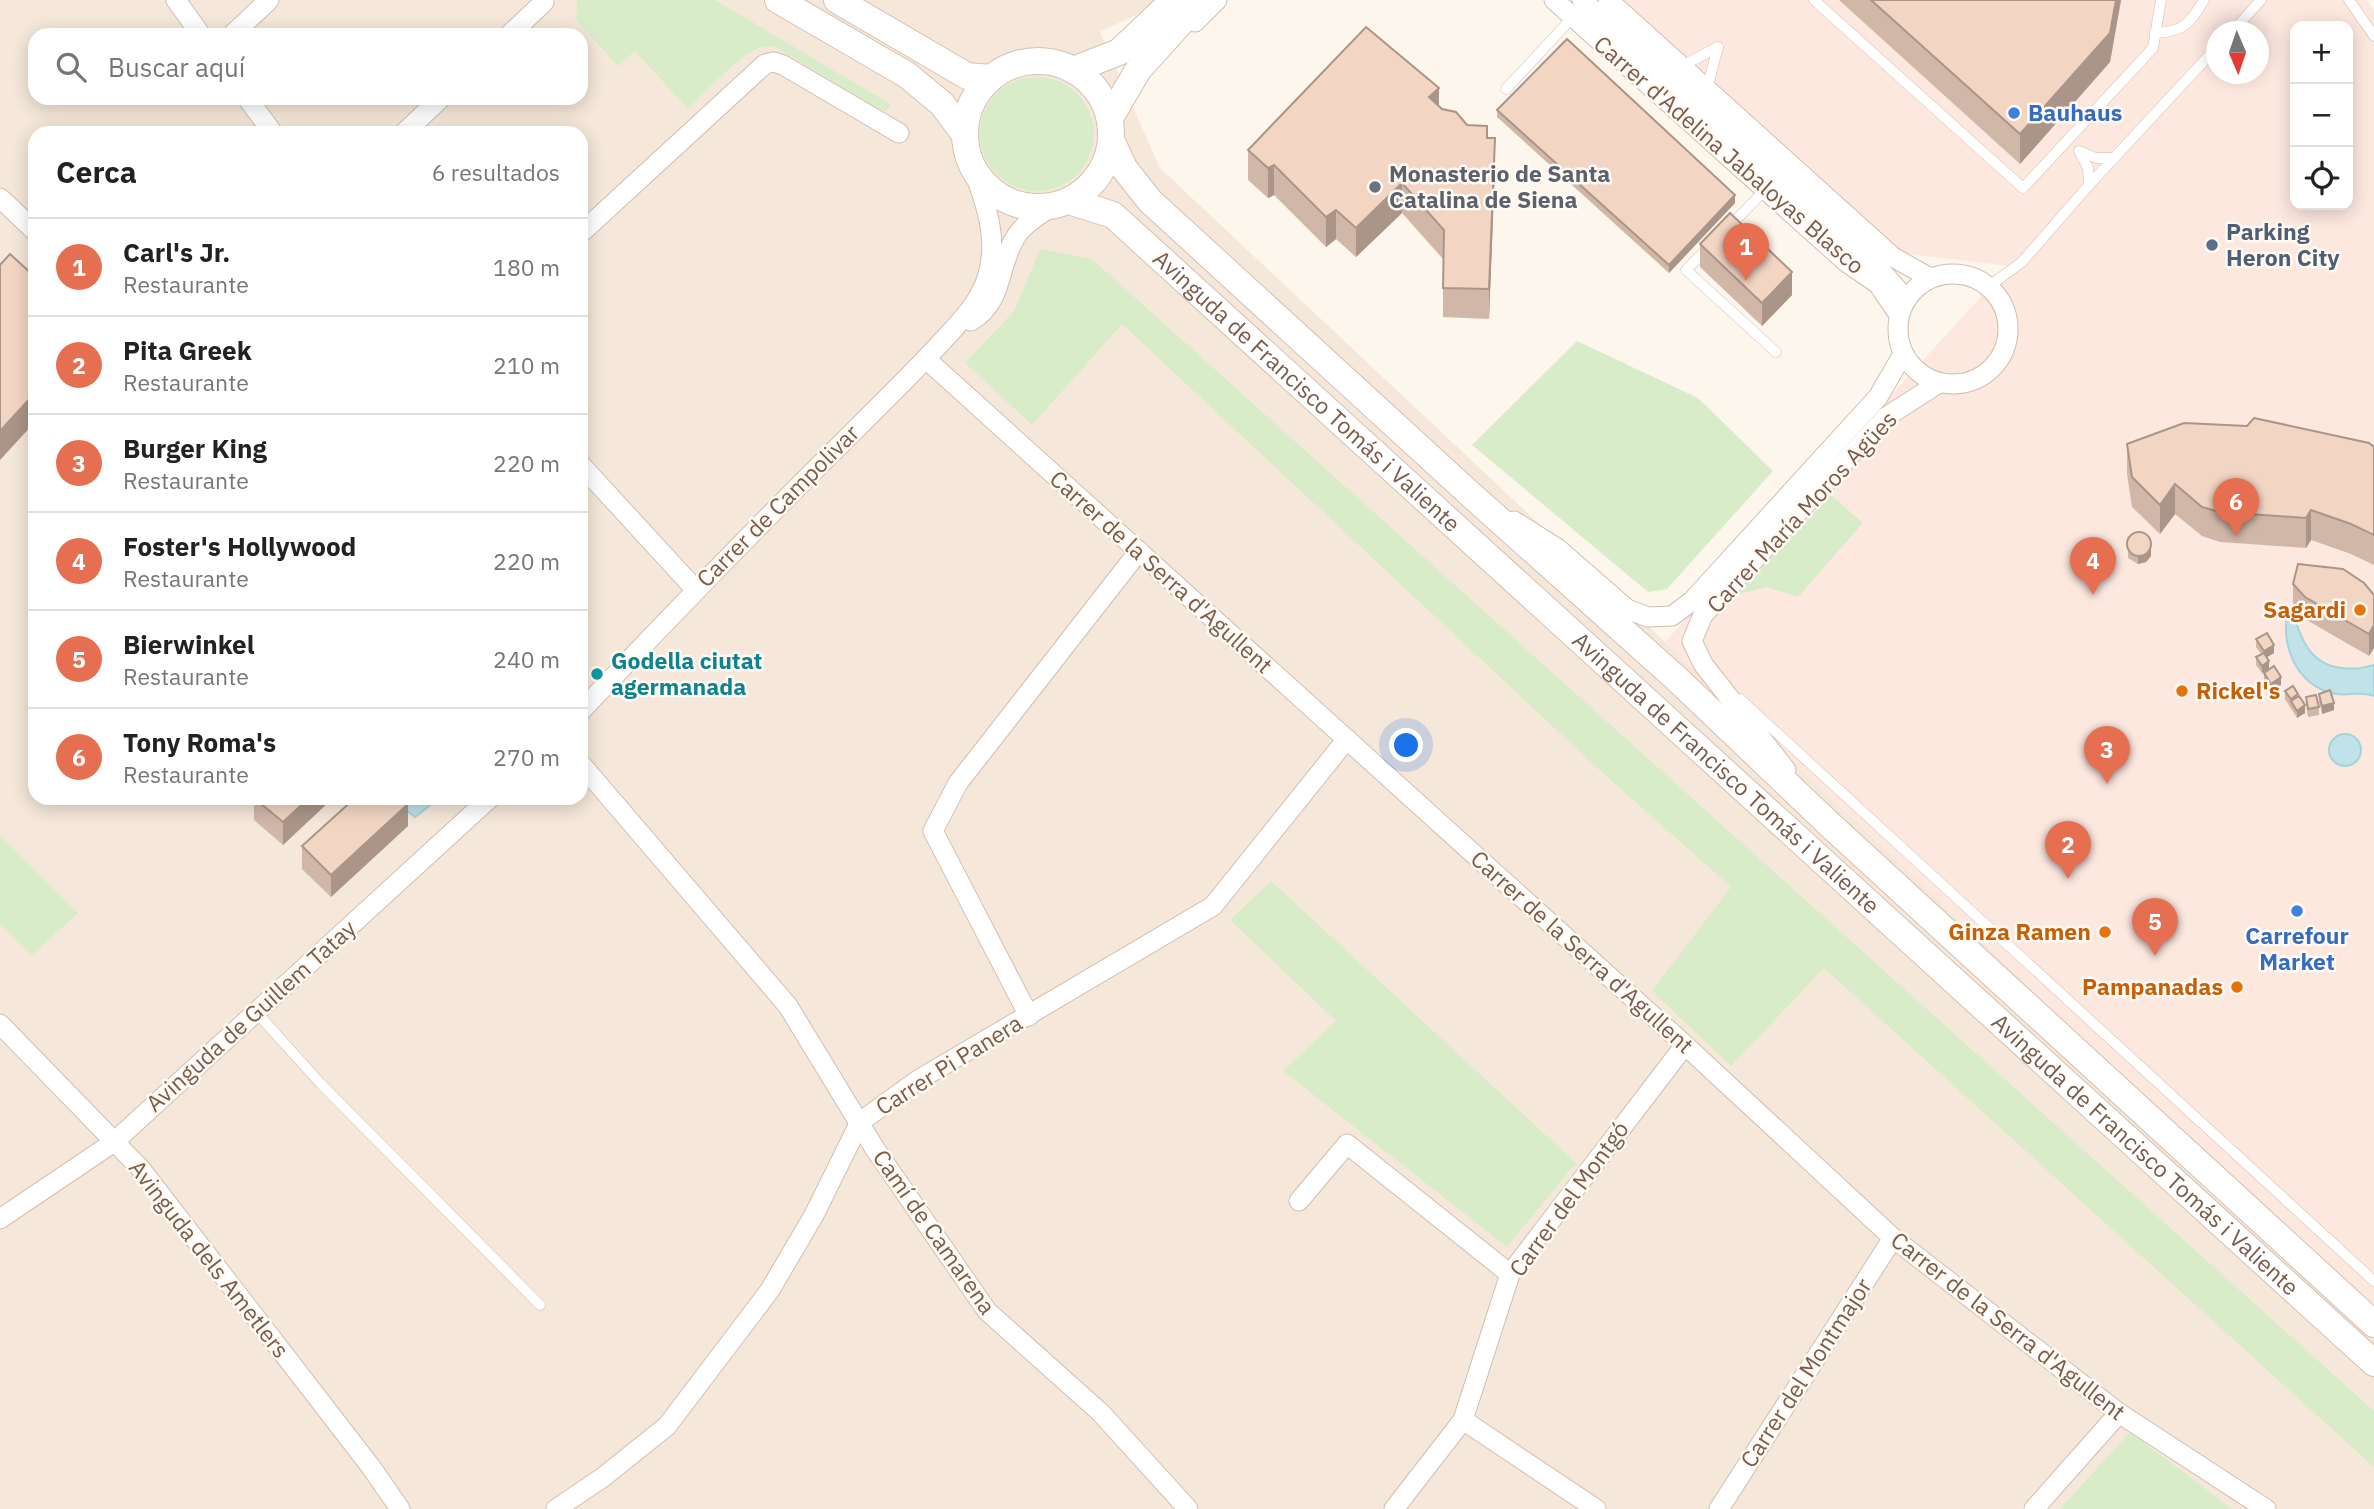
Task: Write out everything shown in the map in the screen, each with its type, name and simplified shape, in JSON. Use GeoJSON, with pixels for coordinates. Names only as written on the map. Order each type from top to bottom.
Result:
{"type":"FeatureCollection","features":[{"type":"Feature","properties":{"kind":"main road"},"geometry":{"type":"LineString","coordinates":[[778,0],[907,75],[942,104],[965,135]]}},
{"type":"Feature","properties":{"kind":"main road"},"geometry":{"type":"LineString","coordinates":[[1073,70],[1119,52],[1174,0]]}},
{"type":"Feature","properties":{"kind":"main road"},"geometry":{"type":"LineString","coordinates":[[1111,130],[1103,99],[1090,82],[1073,70],[1052,62],[1029,62],[1007,68],[991,78],[976,96],[968,114],[965,135],[973,168],[987,187],[1006,200],[1028,207],[1060,204],[1090,187],[1105,166],[1111,130],[1138,70],[1201,0]]}},
{"type":"Feature","properties":{"kind":"main road"},"geometry":{"type":"LineString","coordinates":[[842,2],[967,76],[991,78]]}},
{"type":"Feature","properties":{"kind":"main road","name":"Avinguda de Francisco Tomás i Valiente"},"geometry":{"type":"LineString","coordinates":[[1111,130],[1124,168],[1150,201],[1469,494],[1677,679],[1828,823],[2374,1324]]}},
{"type":"Feature","properties":{"kind":"main road","name":"Avinguda de Francisco Tomás i Valiente"},"geometry":{"type":"LineString","coordinates":[[1060,204],[1113,215],[2374,1363]]}},
{"type":"Feature","properties":{"kind":"street"},"geometry":{"type":"LineString","coordinates":[[176,0],[196,28]]}},
{"type":"Feature","properties":{"kind":"street"},"geometry":{"type":"LineString","coordinates":[[239,28],[269,0]]}},
{"type":"Feature","properties":{"kind":"street"},"geometry":{"type":"LineString","coordinates":[[1154,54],[1165,52],[1216,0]]}},
{"type":"Feature","properties":{"kind":"street","name":"Carrer d'Adelina Jabaloyas Blasco"},"geometry":{"type":"LineString","coordinates":[[1554,0],[1578,8],[1883,273],[1902,307]]}},
{"type":"Feature","properties":{"kind":"street","name":"Carrer d'Adelina Jabaloyas Blasco"},"geometry":{"type":"LineString","coordinates":[[1608,0],[1893,257],[1930,278]]}},
{"type":"Feature","properties":{"kind":"street"},"geometry":{"type":"LineString","coordinates":[[516,28],[544,2]]}},
{"type":"Feature","properties":{"kind":"street","name":"Carrer d'Adelina Jabaloyas Blasco"},"geometry":{"type":"LineString","coordinates":[[1578,8],[1765,190],[1846,262],[1878,284],[1902,307]]}},
{"type":"Feature","properties":{"kind":"street"},"geometry":{"type":"LineString","coordinates":[[588,227],[765,64],[774,62],[783,65],[899,133]]}},
{"type":"Feature","properties":{"kind":"street"},"geometry":{"type":"LineString","coordinates":[[252,105],[268,126]]}},
{"type":"Feature","properties":{"kind":"street"},"geometry":{"type":"LineString","coordinates":[[411,126],[434,105]]}},
{"type":"Feature","properties":{"kind":"street","name":"Carrer de Campolivar"},"geometry":{"type":"LineString","coordinates":[[588,704],[695,589],[926,359],[979,298],[993,251],[987,208],[973,168]]}},
{"type":"Feature","properties":{"kind":"street"},"geometry":{"type":"LineString","coordinates":[[0,198],[28,224]]}},
{"type":"Feature","properties":{"kind":"street","name":"Carrer de Campolivar"},"geometry":{"type":"LineString","coordinates":[[951,331],[978,317],[991,304],[1016,236],[1031,220],[1060,204]]}},
{"type":"Feature","properties":{"kind":"street"},"geometry":{"type":"LineString","coordinates":[[1951,273],[1971,276],[1989,286],[2002,301],[2008,320],[2008,340],[2001,358],[1984,375],[1962,384],[1938,383],[1918,372],[1903,354],[1898,335],[1902,307],[1930,278],[1951,273]]}},
{"type":"Feature","properties":{"kind":"street","name":"Carrer María Moros Agües"},"geometry":{"type":"LineString","coordinates":[[1469,494],[1557,548],[1627,609],[1648,617],[1672,616],[1692,601],[1878,397],[1903,354]]}},
{"type":"Feature","properties":{"kind":"street","name":"Carrer de la Serra d'Agullent"},"geometry":{"type":"LineString","coordinates":[[926,359],[1685,1045],[1893,1238],[2119,1413],[2266,1509]]}},
{"type":"Feature","properties":{"kind":"street","name":"Carrer María Moros Agües"},"geometry":{"type":"LineString","coordinates":[[1828,823],[1703,664],[1692,641],[1703,615],[1886,417],[1938,383]]}},
{"type":"Feature","properties":{"kind":"street"},"geometry":{"type":"LineString","coordinates":[[588,473],[695,589]]}},
{"type":"Feature","properties":{"kind":"street"},"geometry":{"type":"LineString","coordinates":[[1029,1016],[933,831],[958,783],[1139,551]]}},
{"type":"Feature","properties":{"kind":"street","name":"Carrer Pi Panera"},"geometry":{"type":"LineString","coordinates":[[556,1509],[602,1478],[667,1426],[770,1290],[814,1215],[860,1122],[918,1080],[1213,906],[1347,739]]}},
{"type":"Feature","properties":{"kind":"street","name":"Camí de Camarena"},"geometry":{"type":"LineString","coordinates":[[588,772],[788,1006],[875,1149],[987,1311],[1101,1413],[1188,1509]]}},
{"type":"Feature","properties":{"kind":"street","name":"Avinguda de Guillem Tatay"},"geometry":{"type":"LineString","coordinates":[[0,1219],[114,1142],[482,805]]}},
{"type":"Feature","properties":{"kind":"street","name":"Avinguda dels Ametlers"},"geometry":{"type":"LineString","coordinates":[[0,1024],[140,1168],[371,1467],[400,1509]]}},
{"type":"Feature","properties":{"kind":"street","name":"Carrer del Montgó"},"geometry":{"type":"LineString","coordinates":[[1394,1509],[1463,1420],[1510,1274],[1685,1045]]}},
{"type":"Feature","properties":{"kind":"street"},"geometry":{"type":"LineString","coordinates":[[1299,1201],[1348,1144],[1510,1274]]}},
{"type":"Feature","properties":{"kind":"street","name":"Carrer del Montmajor"},"geometry":{"type":"LineString","coordinates":[[1719,1509],[1893,1238]]}},
{"type":"Feature","properties":{"kind":"street"},"geometry":{"type":"LineString","coordinates":[[2034,1509],[2119,1413]]}},
{"type":"Feature","properties":{"kind":"street"},"geometry":{"type":"LineString","coordinates":[[1463,1420],[1596,1509]]}},
{"type":"Feature","properties":{"kind":"lane"},"geometry":{"type":"LineString","coordinates":[[1814,0],[2023,188],[2153,48],[2161,0]]}},
{"type":"Feature","properties":{"kind":"lane"},"geometry":{"type":"LineString","coordinates":[[2155,33],[2174,33],[2192,20],[2204,0]]}},
{"type":"Feature","properties":{"kind":"lane"},"geometry":{"type":"LineString","coordinates":[[2349,0],[2374,36]]}},
{"type":"Feature","properties":{"kind":"lane"},"geometry":{"type":"LineString","coordinates":[[2242,21],[2260,1]]}},
{"type":"Feature","properties":{"kind":"lane"},"geometry":{"type":"LineString","coordinates":[[1506,89],[1578,8]]}},
{"type":"Feature","properties":{"kind":"lane"},"geometry":{"type":"LineString","coordinates":[[1682,66],[1718,47],[1707,89]]}},
{"type":"Feature","properties":{"kind":"lane"},"geometry":{"type":"LineString","coordinates":[[1989,286],[2022,262],[2089,185],[2206,60]]}},
{"type":"Feature","properties":{"kind":"lane"},"geometry":{"type":"LineString","coordinates":[[2067,141],[2079,151],[2096,159],[2114,158]]}},
{"type":"Feature","properties":{"kind":"lane"},"geometry":{"type":"LineString","coordinates":[[2079,151],[2088,168],[2089,185]]}},
{"type":"Feature","properties":{"kind":"lane"},"geometry":{"type":"LineString","coordinates":[[1721,235],[1765,190]]}},
{"type":"Feature","properties":{"kind":"lane"},"geometry":{"type":"LineString","coordinates":[[1713,244],[1686,270],[1776,352]]}},
{"type":"Feature","properties":{"kind":"lane"},"geometry":{"type":"LineString","coordinates":[[1703,664],[2374,1281]]}},
{"type":"Feature","properties":{"kind":"lane"},"geometry":{"type":"LineString","coordinates":[[256,1012],[321,1084],[540,1305]]}},
{"type":"Feature","properties":{"kind":"shaded area"},"geometry":{"type":"Polygon","coordinates":[[[0,0],[1156,0],[1146,10],[1100,32],[1160,168],[1910,872],[2374,1319],[2374,1509],[0,1509],[0,0]]]}},
{"type":"Feature","properties":{"kind":"shaded area"},"geometry":{"type":"Polygon","coordinates":[[[1621,0],[2367,0],[2374,10],[2374,1319],[1910,872],[1665,642],[2009,266],[1899,253],[1621,0]]]}},
{"type":"Feature","properties":{"kind":"green space"},"geometry":{"type":"Polygon","coordinates":[[[577,0],[715,0],[890,104],[889,108],[885,111],[876,108],[776,47],[770,46],[751,51],[688,109],[635,51],[618,66],[588,33],[588,28],[583,28],[576,20],[577,0]]]}},
{"type":"Feature","properties":{"kind":"green space"},"geometry":{"type":"Polygon","coordinates":[[[1037,77],[1059,81],[1077,94],[1090,112],[1094,134],[1090,156],[1077,174],[1059,187],[1037,191],[1015,187],[997,174],[984,156],[980,134],[984,112],[997,94],[1015,81],[1037,77]]]}},
{"type":"Feature","properties":{"kind":"green space"},"geometry":{"type":"Polygon","coordinates":[[[1040,249],[1092,259],[2374,1411],[2374,1467],[1824,968],[1731,1066],[1652,991],[1731,887],[1595,766],[1122,324],[1032,425],[965,363],[1014,311],[1040,249]]]}},
{"type":"Feature","properties":{"kind":"green space"},"geometry":{"type":"Polygon","coordinates":[[[1577,341],[1698,398],[1773,471],[1667,589],[1648,592],[1472,445],[1577,341]]]}},
{"type":"Feature","properties":{"kind":"green space"},"geometry":{"type":"Polygon","coordinates":[[[1831,495],[1863,523],[1798,597],[1766,587],[1736,595],[1831,495]]]}},
{"type":"Feature","properties":{"kind":"green space"},"geometry":{"type":"Polygon","coordinates":[[[0,835],[78,913],[32,955],[0,923],[0,835]]]}},
{"type":"Feature","properties":{"kind":"green space"},"geometry":{"type":"Polygon","coordinates":[[[1271,881],[1576,1163],[1507,1247],[1283,1071],[1336,1021],[1230,920],[1271,881]]]}},
{"type":"Feature","properties":{"kind":"green space"},"geometry":{"type":"Polygon","coordinates":[[[2130,1432],[2232,1509],[2060,1509],[2130,1432]]]}},
{"type":"Feature","properties":{"kind":"water"},"geometry":{"type":"Polygon","coordinates":[[[2289,607],[2293,610],[2308,648],[2322,661],[2331,666],[2346,668],[2374,665],[2374,696],[2336,694],[2322,690],[2301,673],[2288,648],[2286,620],[2289,607]]]}},
{"type":"Feature","properties":{"kind":"water"},"geometry":{"type":"Polygon","coordinates":[[[2345,734],[2356,739],[2361,750],[2356,761],[2345,766],[2334,761],[2329,750],[2334,739],[2345,734]]]}},
{"type":"Feature","properties":{"kind":"water"},"geometry":{"type":"Polygon","coordinates":[[[399,805],[430,805],[415,817],[399,805]]]}},
{"type":"Feature","properties":{"kind":"building","name":"Bauhaus"},"geometry":{"type":"Polygon","coordinates":[[[1871,0],[2116,0],[2110,33],[2020,134],[1871,0]]]}},
{"type":"Feature","properties":{"kind":"building","name":"Monasterio de Santa Catalina de Siena"},"geometry":{"type":"Polygon","coordinates":[[[1366,27],[1439,88],[1429,97],[1442,109],[1456,112],[1467,125],[1487,126],[1487,138],[1495,138],[1489,289],[1443,288],[1444,230],[1402,183],[1356,228],[1336,210],[1326,217],[1274,165],[1268,168],[1248,150],[1366,27]]]}},
{"type":"Feature","properties":{"kind":"building"},"geometry":{"type":"Polygon","coordinates":[[[1567,39],[1735,195],[1669,265],[1497,110],[1567,39]]]}},
{"type":"Feature","properties":{"kind":"building"},"geometry":{"type":"Polygon","coordinates":[[[1730,213],[1792,272],[1762,303],[1700,244],[1730,213]]]}},
{"type":"Feature","properties":{"kind":"building"},"geometry":{"type":"Polygon","coordinates":[[[10,254],[28,271],[28,401],[0,431],[0,265],[10,254]]]}},
{"type":"Feature","properties":{"kind":"building"},"geometry":{"type":"Polygon","coordinates":[[[2254,418],[2369,443],[2374,447],[2374,535],[2311,510],[2306,518],[2220,512],[2202,507],[2175,484],[2160,505],[2132,477],[2127,444],[2184,423],[2247,426],[2254,418]]]}},
{"type":"Feature","properties":{"kind":"building"},"geometry":{"type":"Polygon","coordinates":[[[2139,532],[2147,536],[2151,544],[2147,552],[2139,556],[2131,552],[2127,544],[2131,536],[2139,532]]]}},
{"type":"Feature","properties":{"kind":"building"},"geometry":{"type":"Polygon","coordinates":[[[2298,564],[2343,569],[2364,583],[2374,595],[2374,625],[2369,634],[2305,597],[2293,584],[2298,564]]]}},
{"type":"Feature","properties":{"kind":"building"},"geometry":{"type":"Polygon","coordinates":[[[2267,633],[2274,645],[2264,651],[2256,639],[2267,633]]]}},
{"type":"Feature","properties":{"kind":"building"},"geometry":{"type":"Polygon","coordinates":[[[2264,653],[2269,661],[2262,666],[2256,657],[2264,653]]]}},
{"type":"Feature","properties":{"kind":"building"},"geometry":{"type":"Polygon","coordinates":[[[2274,666],[2281,677],[2271,684],[2264,673],[2274,666]]]}},
{"type":"Feature","properties":{"kind":"building"},"geometry":{"type":"Polygon","coordinates":[[[2293,686],[2298,694],[2291,699],[2285,691],[2293,686]]]}},
{"type":"Feature","properties":{"kind":"building"},"geometry":{"type":"Polygon","coordinates":[[[2330,690],[2334,703],[2322,706],[2319,694],[2330,690]]]}},
{"type":"Feature","properties":{"kind":"building"},"geometry":{"type":"Polygon","coordinates":[[[2316,695],[2319,707],[2308,709],[2306,697],[2316,695]]]}},
{"type":"Feature","properties":{"kind":"building"},"geometry":{"type":"Polygon","coordinates":[[[2299,696],[2305,705],[2297,711],[2291,701],[2299,696]]]}},
{"type":"Feature","properties":{"kind":"building"},"geometry":{"type":"Polygon","coordinates":[[[262,805],[301,805],[283,822],[262,805]]]}},
{"type":"Feature","properties":{"kind":"building"},"geometry":{"type":"Polygon","coordinates":[[[347,805],[407,805],[331,875],[302,846],[347,805]]]}},
{"type":"Feature","properties":{"kind":"place","name":"Bauhaus"},"geometry":{"type":"Point","coordinates":[2014,113]}},
{"type":"Feature","properties":{"kind":"place","name":"Monasterio de Santa Catalina de Siena"},"geometry":{"type":"Point","coordinates":[1375,187]}},
{"type":"Feature","properties":{"kind":"place","name":"Parking Heron City"},"geometry":{"type":"Point","coordinates":[2212,245]}},
{"type":"Feature","properties":{"kind":"place","name":"Carl's Jr."},"geometry":{"type":"Point","coordinates":[1746,281]}},
{"type":"Feature","properties":{"kind":"place","name":"Tony Roma's"},"geometry":{"type":"Point","coordinates":[2236,536]}},
{"type":"Feature","properties":{"kind":"place","name":"Foster's Hollywood"},"geometry":{"type":"Point","coordinates":[2093,595]}},
{"type":"Feature","properties":{"kind":"place","name":"Sagardi"},"geometry":{"type":"Point","coordinates":[2360,610]}},
{"type":"Feature","properties":{"kind":"place","name":"Godella ciutat agermanada"},"geometry":{"type":"Point","coordinates":[597,674]}},
{"type":"Feature","properties":{"kind":"place","name":"Rickel's"},"geometry":{"type":"Point","coordinates":[2182,691]}},
{"type":"Feature","properties":{"kind":"place","name":"Burger King"},"geometry":{"type":"Point","coordinates":[2107,784]}},
{"type":"Feature","properties":{"kind":"place","name":"Pita Greek"},"geometry":{"type":"Point","coordinates":[2068,879]}},
{"type":"Feature","properties":{"kind":"place","name":"Carrefour Market"},"geometry":{"type":"Point","coordinates":[2297,911]}},
{"type":"Feature","properties":{"kind":"place","name":"Ginza Ramen"},"geometry":{"type":"Point","coordinates":[2105,932]}},
{"type":"Feature","properties":{"kind":"place","name":"Bierwinkel"},"geometry":{"type":"Point","coordinates":[2155,956]}},
{"type":"Feature","properties":{"kind":"place","name":"Pampanadas"},"geometry":{"type":"Point","coordinates":[2237,987]}}]}
